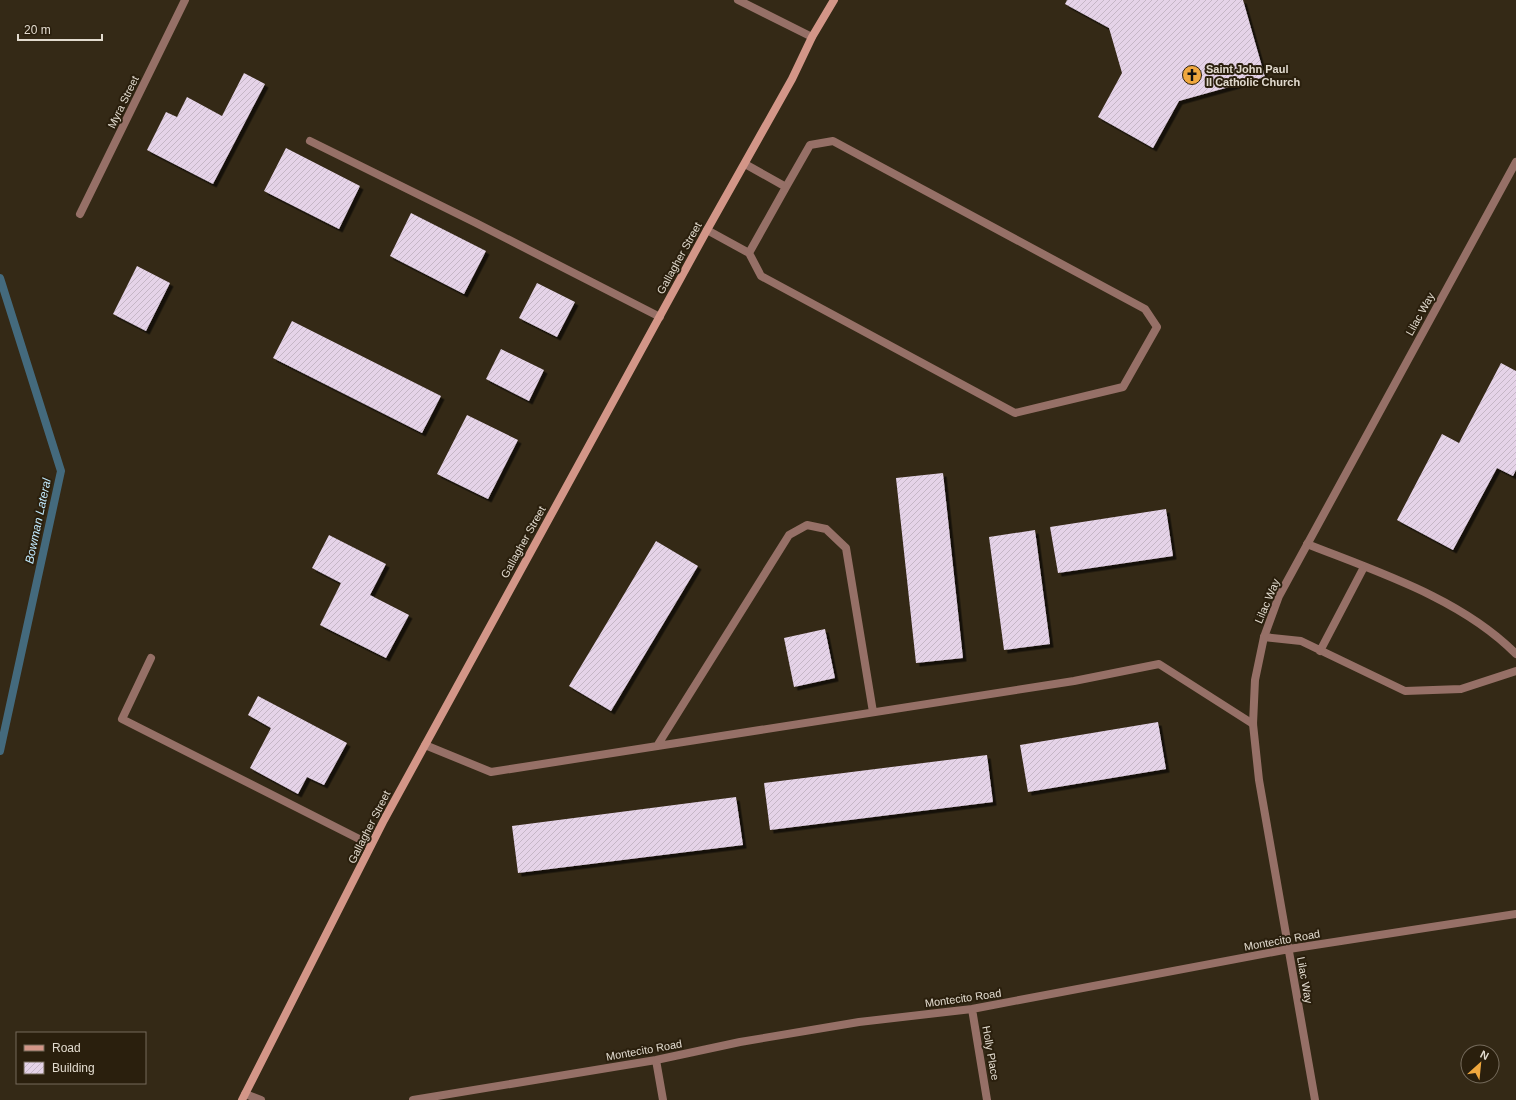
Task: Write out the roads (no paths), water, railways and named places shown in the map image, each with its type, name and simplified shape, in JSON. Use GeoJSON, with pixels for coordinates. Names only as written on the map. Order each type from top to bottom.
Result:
{"type":"FeatureCollection","features":[{"type":"Feature","properties":{"kind":"street","name":"Myra Street"},"geometry":{"type":"LineString","coordinates":[[80,214],[185,0]]}},
{"type":"Feature","properties":{"kind":"street"},"geometry":{"type":"LineString","coordinates":[[738,0],[812,37]]}},
{"type":"Feature","properties":{"kind":"street","name":"Gallagher Street"},"geometry":{"type":"LineString","coordinates":[[244,1097],[371,845],[707,230],[792,79],[812,37],[834,0]]}},
{"type":"Feature","properties":{"kind":"street"},"geometry":{"type":"LineString","coordinates":[[310,140],[469,219],[660,317]]}},
{"type":"Feature","properties":{"kind":"street"},"geometry":{"type":"LineString","coordinates":[[707,230],[749,253],[761,276],[1015,413],[1124,387],[1156,327],[1146,309],[833,140],[810,145],[749,253]]}},
{"type":"Feature","properties":{"kind":"street","name":"Lilac Way"},"geometry":{"type":"LineString","coordinates":[[1315,1100],[1259,780],[1253,724],[1255,680],[1264,637],[1279,596],[1516,162]]}},
{"type":"Feature","properties":{"kind":"street"},"geometry":{"type":"LineString","coordinates":[[744,164],[786,187]]}},
{"type":"Feature","properties":{"kind":"street"},"geometry":{"type":"LineString","coordinates":[[657,746],[789,535],[807,525],[826,529],[846,548],[873,712]]}},
{"type":"Feature","properties":{"kind":"street"},"geometry":{"type":"LineString","coordinates":[[1307,544],[1427,592],[1498,636],[1516,654]]}},
{"type":"Feature","properties":{"kind":"street"},"geometry":{"type":"LineString","coordinates":[[1320,651],[1364,567]]}},
{"type":"Feature","properties":{"kind":"street"},"geometry":{"type":"LineString","coordinates":[[1264,637],[1301,641],[1405,691],[1461,689],[1516,671]]}},
{"type":"Feature","properties":{"kind":"street"},"geometry":{"type":"LineString","coordinates":[[151,658],[122,719],[371,845]]}},
{"type":"Feature","properties":{"kind":"street"},"geometry":{"type":"LineString","coordinates":[[425,746],[491,772],[1074,681],[1159,664],[1253,724]]}},
{"type":"Feature","properties":{"kind":"street","name":"Montecito Road"},"geometry":{"type":"LineString","coordinates":[[414,1100],[656,1060],[740,1042],[859,1022],[972,1009],[1288,949],[1516,914]]}},
{"type":"Feature","properties":{"kind":"street","name":"Holly Place"},"geometry":{"type":"LineString","coordinates":[[972,1009],[987,1100]]}},
{"type":"Feature","properties":{"kind":"street"},"geometry":{"type":"LineString","coordinates":[[656,1060],[663,1100]]}},
{"type":"Feature","properties":{"kind":"street"},"geometry":{"type":"LineString","coordinates":[[244,1097],[261,1100]]}},
{"type":"Feature","properties":{"kind":"waterway","name":"Bowman Lateral"},"geometry":{"type":"LineString","coordinates":[[0,278],[61,471],[0,751]]}},
{"type":"Feature","properties":{"kind":"place","name":"Saint John Paul II Catholic Church"},"geometry":{"type":"Point","coordinates":[1192,75]}}]}
